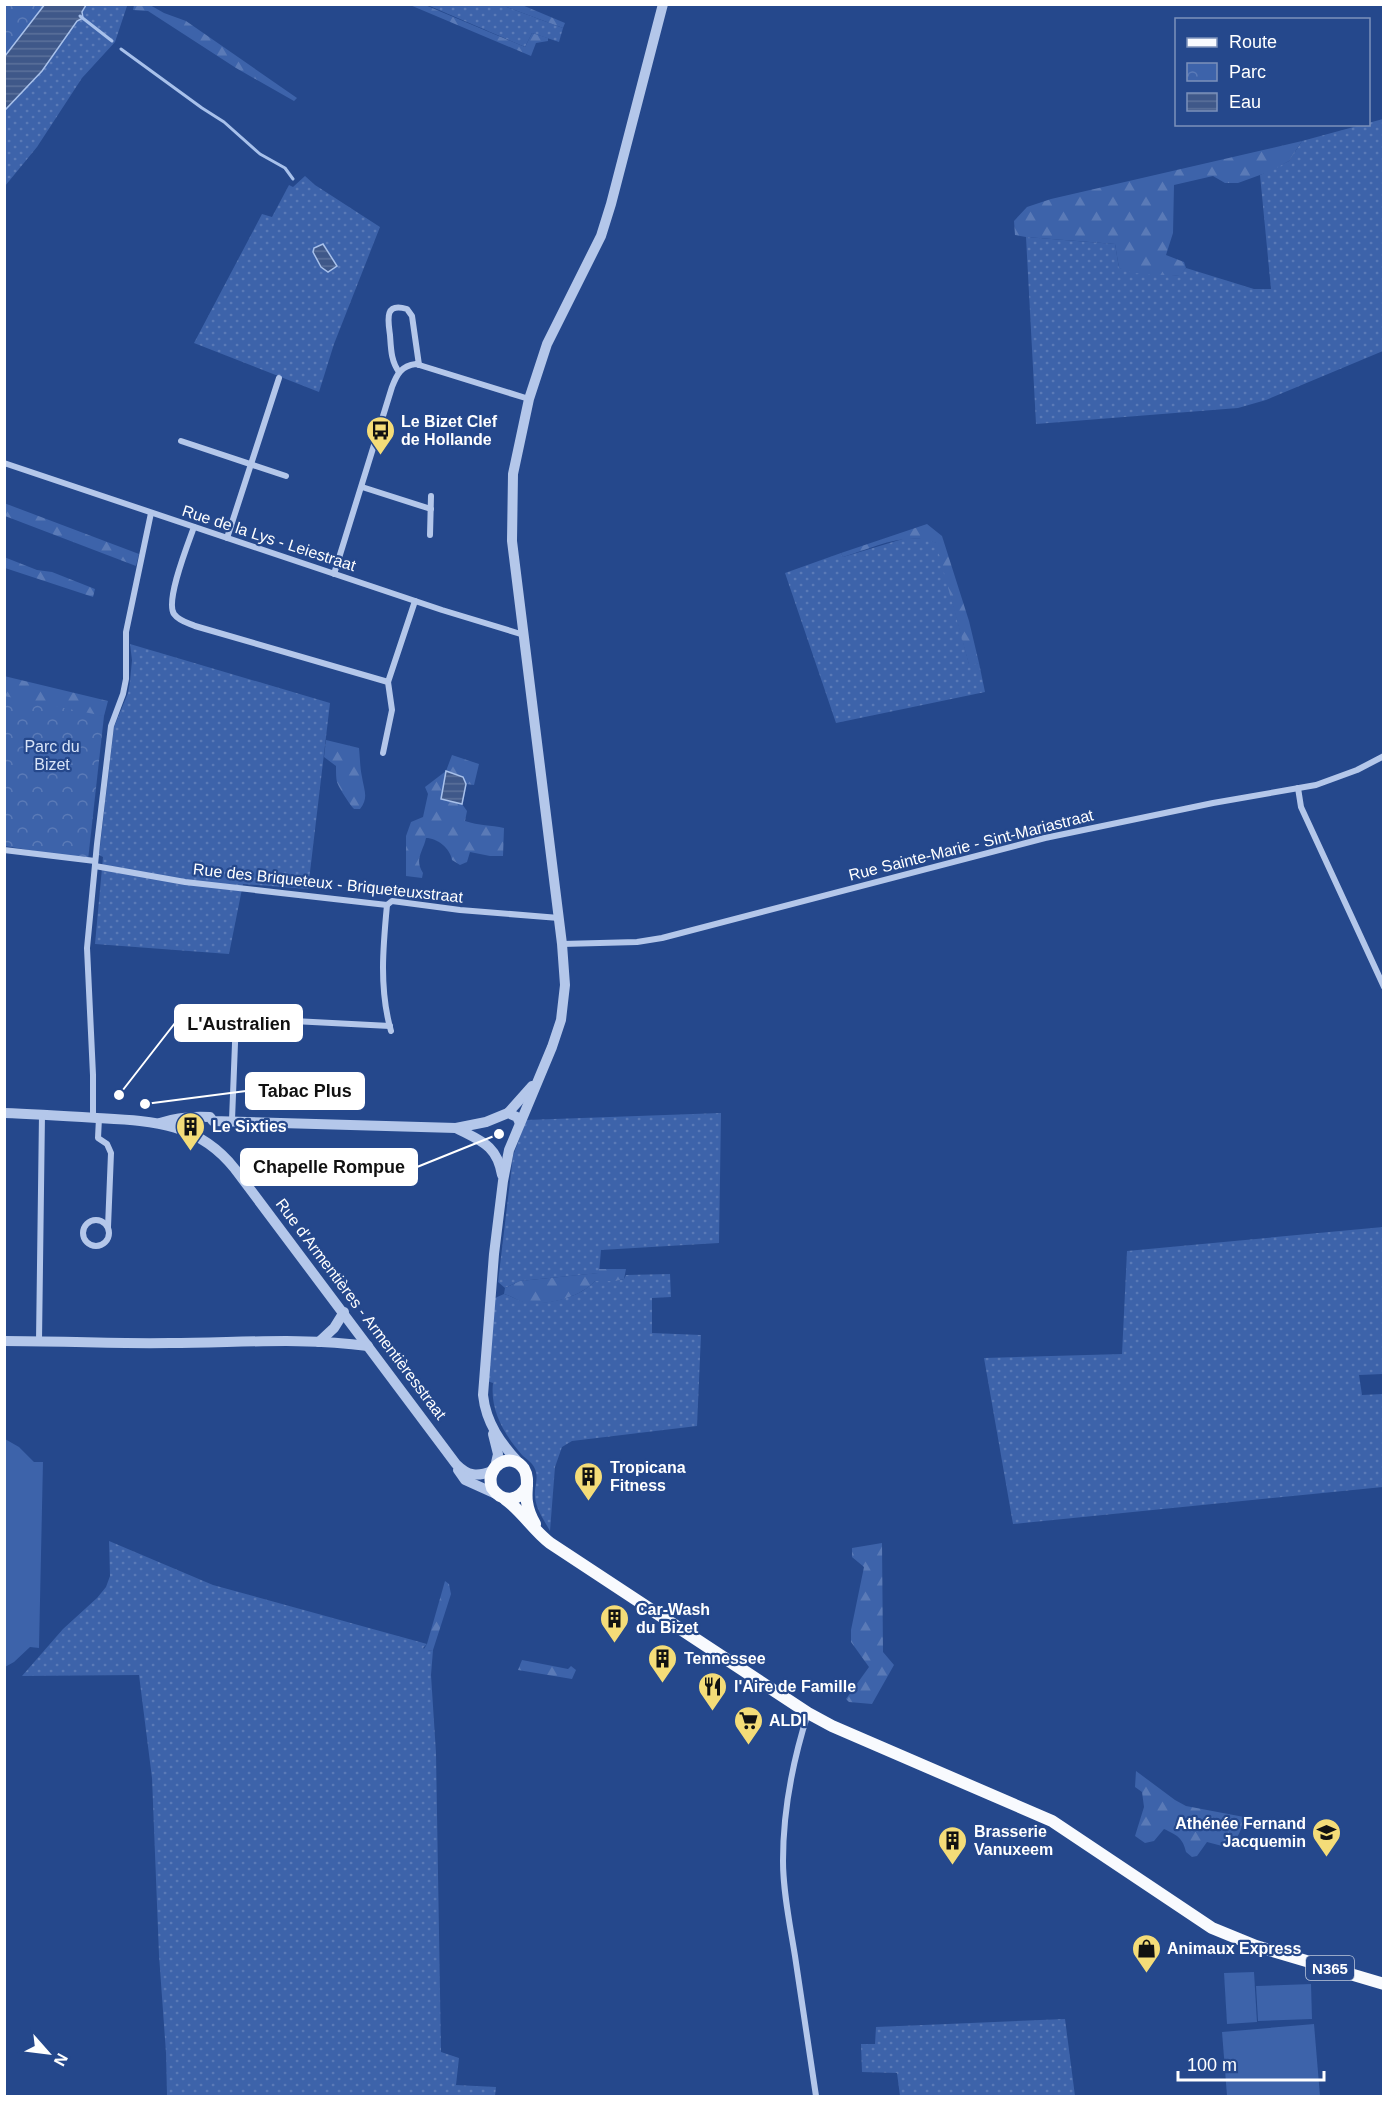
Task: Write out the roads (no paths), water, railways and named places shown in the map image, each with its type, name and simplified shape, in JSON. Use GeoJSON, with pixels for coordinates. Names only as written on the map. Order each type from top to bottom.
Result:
{"type":"FeatureCollection","features":[{"type":"Feature","properties":{"kind":"main road"},"geometry":{"type":"LineString","coordinates":[[526,1486],[517,1497],[501,1496],[490,1481],[494,1469],[507,1461],[520,1465],[527,1474],[527,1505],[541,1536]]}},
{"type":"Feature","properties":{"kind":"main road","name":"N365"},"geometry":{"type":"LineString","coordinates":[[501,1496],[516,1507],[541,1536],[808,1713],[862,1740],[1052,1821],[1212,1928],[1256,1946],[1383,1984]]}},
{"type":"Feature","properties":{"kind":"street"},"geometry":{"type":"LineString","coordinates":[[456,1464],[471,1475],[478,1476],[494,1469],[498,1454],[485,1410],[482,1388],[503,1181],[509,1150],[556,1037],[562,1013],[565,974],[512,541],[513,474],[529,399],[547,344],[604,227],[663,4]]}},
{"type":"Feature","properties":{"kind":"street"},"geometry":{"type":"LineString","coordinates":[[399,372],[392,359],[388,322],[390,312],[397,307],[407,309],[412,316],[419,365]]}},
{"type":"Feature","properties":{"kind":"street"},"geometry":{"type":"LineString","coordinates":[[334,574],[392,387],[399,372],[405,366],[419,365],[529,399]]}},
{"type":"Feature","properties":{"kind":"street"},"geometry":{"type":"LineString","coordinates":[[227,538],[279,378]]}},
{"type":"Feature","properties":{"kind":"street"},"geometry":{"type":"LineString","coordinates":[[181,441],[286,476]]}},
{"type":"Feature","properties":{"kind":"street","name":"Rue de la Lys - Leiestraat"},"geometry":{"type":"LineString","coordinates":[[4,463],[415,601],[525,635]]}},
{"type":"Feature","properties":{"kind":"street"},"geometry":{"type":"LineString","coordinates":[[362,487],[431,509]]}},
{"type":"Feature","properties":{"kind":"street"},"geometry":{"type":"LineString","coordinates":[[429,535],[432,496]]}},
{"type":"Feature","properties":{"kind":"street"},"geometry":{"type":"LineString","coordinates":[[108,1227],[102,1221],[90,1221],[84,1227],[85,1240],[91,1245],[102,1245],[109,1235],[111,1153],[107,1144],[98,1138],[87,948],[111,726],[126,680],[126,632],[151,513]]}},
{"type":"Feature","properties":{"kind":"street"},"geometry":{"type":"LineString","coordinates":[[194,527],[172,599],[171,606],[174,614],[180,620],[388,682]]}},
{"type":"Feature","properties":{"kind":"street"},"geometry":{"type":"LineString","coordinates":[[383,753],[392,710],[388,682],[415,601]]}},
{"type":"Feature","properties":{"kind":"street","name":"Rue Sainte-Marie - Sint-Mariastraat"},"geometry":{"type":"LineString","coordinates":[[562,944],[637,942],[662,938],[1045,838],[1212,803],[1316,785],[1357,770],[1383,756]]}},
{"type":"Feature","properties":{"kind":"street"},"geometry":{"type":"LineString","coordinates":[[1298,789],[1301,807],[1383,987]]}},
{"type":"Feature","properties":{"kind":"street","name":"Rue des Briqueteux - Briqueteuxstraat"},"geometry":{"type":"LineString","coordinates":[[4,850],[95,864],[185,882],[387,905],[392,901],[459,910],[559,918]]}},
{"type":"Feature","properties":{"kind":"street"},"geometry":{"type":"LineString","coordinates":[[232,1120],[236,1018],[391,1028],[382,983],[387,905]]}},
{"type":"Feature","properties":{"kind":"street"},"geometry":{"type":"LineString","coordinates":[[160,1123],[185,1117],[213,1120],[456,1128],[486,1122],[508,1113],[536,1081]]}},
{"type":"Feature","properties":{"kind":"street","name":"Rue d'Armentières - Armentièresstraat"},"geometry":{"type":"LineString","coordinates":[[4,1113],[142,1120],[186,1131],[205,1141],[230,1162],[456,1464]]}},
{"type":"Feature","properties":{"kind":"street"},"geometry":{"type":"LineString","coordinates":[[508,1113],[517,1117],[520,1123]]}},
{"type":"Feature","properties":{"kind":"street"},"geometry":{"type":"LineString","coordinates":[[39,1341],[42,1114]]}},
{"type":"Feature","properties":{"kind":"street"},"geometry":{"type":"LineString","coordinates":[[205,1141],[206,1132],[213,1120]]}},
{"type":"Feature","properties":{"kind":"street"},"geometry":{"type":"LineString","coordinates":[[482,1141],[486,1122]]}},
{"type":"Feature","properties":{"kind":"street"},"geometry":{"type":"LineString","coordinates":[[456,1128],[482,1141],[496,1153],[503,1181]]}},
{"type":"Feature","properties":{"kind":"street"},"geometry":{"type":"LineString","coordinates":[[496,1153],[505,1153],[509,1150]]}},
{"type":"Feature","properties":{"kind":"street"},"geometry":{"type":"LineString","coordinates":[[319,1342],[334,1328],[344,1312]]}},
{"type":"Feature","properties":{"kind":"street"},"geometry":{"type":"LineString","coordinates":[[4,1341],[87,1341],[123,1344],[319,1342],[368,1346]]}},
{"type":"Feature","properties":{"kind":"street"},"geometry":{"type":"LineString","coordinates":[[492,1428],[520,1465]]}},
{"type":"Feature","properties":{"kind":"street","name":"N365"},"geometry":{"type":"LineString","coordinates":[[456,1464],[459,1475],[465,1480],[501,1496]]}},
{"type":"Feature","properties":{"kind":"street"},"geometry":{"type":"LineString","coordinates":[[808,1713],[797,1748],[792,1777],[783,1863],[790,1927],[816,2097]]}},
{"type":"Feature","properties":{"kind":"water"},"geometry":{"type":"Polygon","coordinates":[[[45,4],[86,5],[82,12],[83,18],[77,21],[42,71],[5,110],[5,56],[45,4]]]}},
{"type":"Feature","properties":{"kind":"water"},"geometry":{"type":"Polygon","coordinates":[[[323,244],[337,266],[328,272],[321,267],[313,252],[314,248],[323,244]]]}},
{"type":"Feature","properties":{"kind":"water"},"geometry":{"type":"Polygon","coordinates":[[[446,771],[463,777],[466,784],[462,804],[441,799],[446,771]]]}},
{"type":"Feature","properties":{"kind":"waterway"},"geometry":{"type":"LineString","coordinates":[[80,16],[112,41]]}},
{"type":"Feature","properties":{"kind":"waterway"},"geometry":{"type":"LineString","coordinates":[[121,49],[224,122],[260,154],[285,168],[293,179]]}},
{"type":"Feature","properties":{"kind":"place","name":"Le Bizet Clef de Hollande"},"geometry":{"type":"Point","coordinates":[380,456]}},
{"type":"Feature","properties":{"kind":"place","name":"L'Australien"},"geometry":{"type":"Point","coordinates":[119,1095]}},
{"type":"Feature","properties":{"kind":"place","name":"Tabac Plus"},"geometry":{"type":"Point","coordinates":[145,1104]}},
{"type":"Feature","properties":{"kind":"place","name":"Chapelle Rompue"},"geometry":{"type":"Point","coordinates":[499,1134]}},
{"type":"Feature","properties":{"kind":"place","name":"Le Sixties"},"geometry":{"type":"Point","coordinates":[191,1152]}},
{"type":"Feature","properties":{"kind":"place","name":"Tropicana Fitness"},"geometry":{"type":"Point","coordinates":[589,1502]}},
{"type":"Feature","properties":{"kind":"place","name":"Car-Wash du Bizet"},"geometry":{"type":"Point","coordinates":[615,1644]}},
{"type":"Feature","properties":{"kind":"place","name":"Tennessee"},"geometry":{"type":"Point","coordinates":[663,1684]}},
{"type":"Feature","properties":{"kind":"place","name":"l'Aire de Famille"},"geometry":{"type":"Point","coordinates":[713,1712]}},
{"type":"Feature","properties":{"kind":"place","name":"ALDI"},"geometry":{"type":"Point","coordinates":[748,1746]}},
{"type":"Feature","properties":{"kind":"place","name":"Athénée Fernand Jacquemin"},"geometry":{"type":"Point","coordinates":[1327,1858]}},
{"type":"Feature","properties":{"kind":"place","name":"Brasserie Vanuxeem"},"geometry":{"type":"Point","coordinates":[953,1866]}},
{"type":"Feature","properties":{"kind":"place","name":"Animaux Express"},"geometry":{"type":"Point","coordinates":[1146,1974]}},
{"type":"Feature","properties":{"kind":"park label","name":"Parc du Bizet"},"geometry":{"type":"Point","coordinates":[52,755]}}]}
